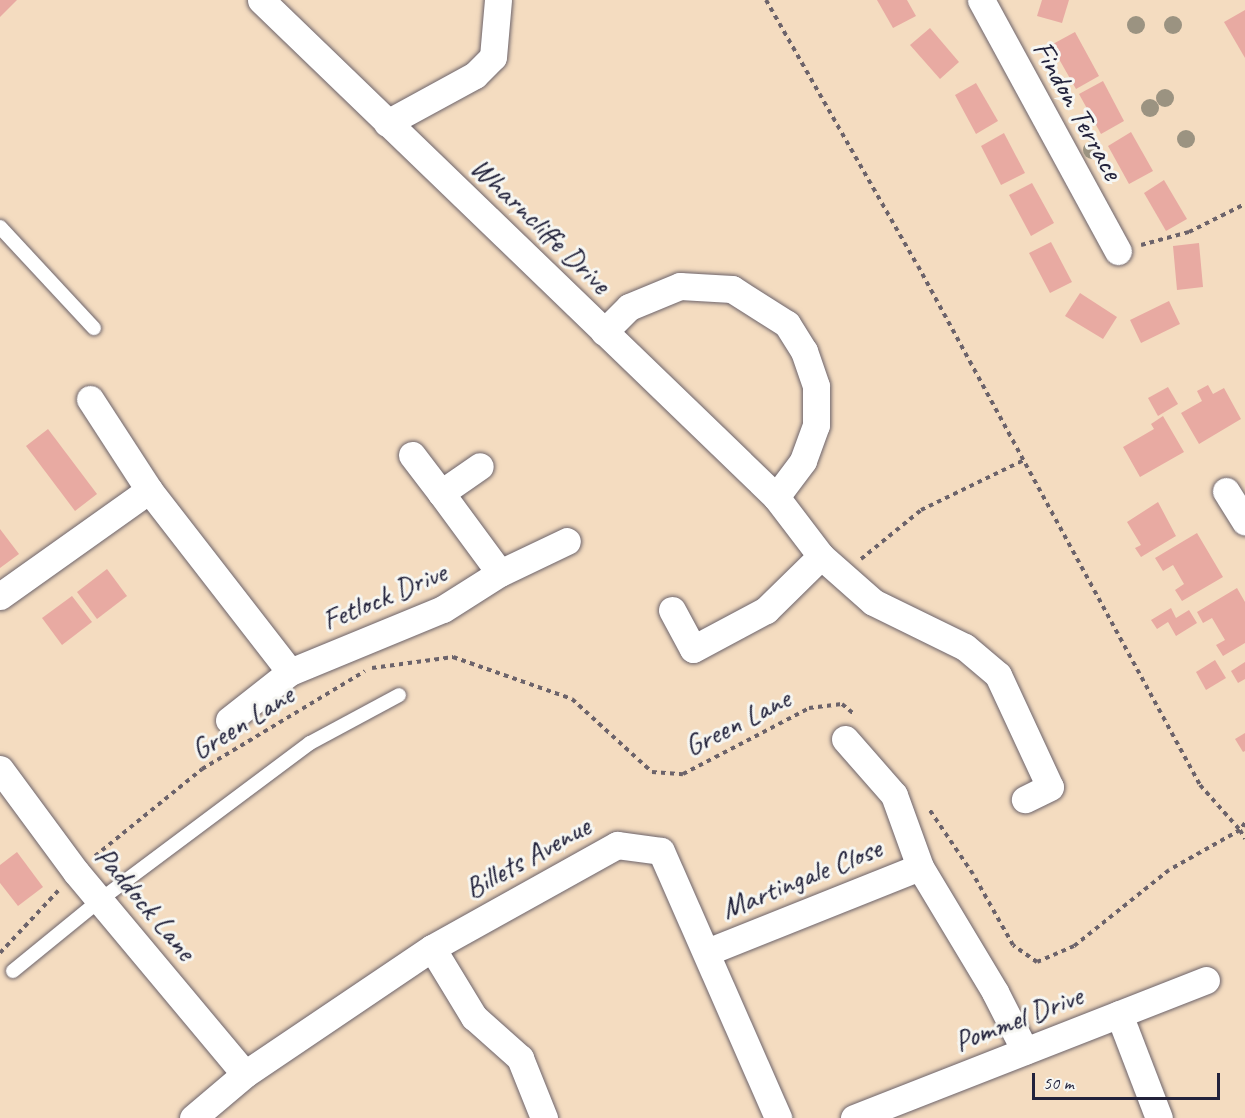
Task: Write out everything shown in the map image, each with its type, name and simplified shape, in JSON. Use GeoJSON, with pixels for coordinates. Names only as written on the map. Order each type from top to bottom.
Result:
{"type":"FeatureCollection","features":[{"type":"Feature","properties":{"kind":"street","name":"Wharncliffe Drive"},"geometry":{"type":"LineString","coordinates":[[261,0],[776,497],[821,556],[873,602],[965,647],[998,675],[1050,787],[1025,799]]}},
{"type":"Feature","properties":{"kind":"street"},"geometry":{"type":"LineString","coordinates":[[387,123],[475,75],[493,57],[498,0]]}},
{"type":"Feature","properties":{"kind":"street","name":"Findon Terrace"},"geometry":{"type":"LineString","coordinates":[[981,0],[1118,251]]}},
{"type":"Feature","properties":{"kind":"street"},"geometry":{"type":"LineString","coordinates":[[604,332],[629,307],[652,294],[680,286],[732,289],[787,324],[804,351],[816,386],[816,425],[803,460],[776,497]]}},
{"type":"Feature","properties":{"kind":"street"},"geometry":{"type":"LineString","coordinates":[[90,399],[149,490],[290,672]]}},
{"type":"Feature","properties":{"kind":"street","name":"Fetlock Drive"},"geometry":{"type":"LineString","coordinates":[[412,455],[500,573]]}},
{"type":"Feature","properties":{"kind":"street"},"geometry":{"type":"LineString","coordinates":[[441,493],[480,466]]}},
{"type":"Feature","properties":{"kind":"street"},"geometry":{"type":"LineString","coordinates":[[0,596],[149,490]]}},
{"type":"Feature","properties":{"kind":"street"},"geometry":{"type":"LineString","coordinates":[[1226,491],[1245,522]]}},
{"type":"Feature","properties":{"kind":"street","name":"Fetlock Drive"},"geometry":{"type":"LineString","coordinates":[[229,720],[290,672],[442,609],[500,573],[567,541]]}},
{"type":"Feature","properties":{"kind":"street"},"geometry":{"type":"LineString","coordinates":[[672,610],[693,649],[766,610],[821,556]]}},
{"type":"Feature","properties":{"kind":"street"},"geometry":{"type":"LineString","coordinates":[[851,728],[894,795],[920,867],[995,992],[1025,1051]]}},
{"type":"Feature","properties":{"kind":"street","name":"Paddock Lane"},"geometry":{"type":"LineString","coordinates":[[0,769],[76,872],[245,1074]]}},
{"type":"Feature","properties":{"kind":"street","name":"Billets Avenue"},"geometry":{"type":"LineString","coordinates":[[194,1118],[245,1074],[432,948],[617,845],[661,851],[778,1118]]}},
{"type":"Feature","properties":{"kind":"street","name":"Martingale Close"},"geometry":{"type":"LineString","coordinates":[[707,952],[920,867]]}},
{"type":"Feature","properties":{"kind":"street"},"geometry":{"type":"LineString","coordinates":[[432,948],[474,1017],[520,1058],[544,1118]]}},
{"type":"Feature","properties":{"kind":"street","name":"Pommel Drive"},"geometry":{"type":"LineString","coordinates":[[854,1118],[1206,980]]}},
{"type":"Feature","properties":{"kind":"street"},"geometry":{"type":"LineString","coordinates":[[1119,1014],[1159,1118]]}},
{"type":"Feature","properties":{"kind":"lane"},"geometry":{"type":"LineString","coordinates":[[0,227],[94,327]]}},
{"type":"Feature","properties":{"kind":"lane"},"geometry":{"type":"LineString","coordinates":[[12,971],[100,900],[310,743],[399,695]]}},
{"type":"Feature","properties":{"kind":"path"},"geometry":{"type":"LineString","coordinates":[[766,0],[1024,460],[1200,785],[1240,830],[1245,839]]}},
{"type":"Feature","properties":{"kind":"path"},"geometry":{"type":"LineString","coordinates":[[1118,251],[1189,232],[1245,204]]}},
{"type":"Feature","properties":{"kind":"path"},"geometry":{"type":"LineString","coordinates":[[841,574],[921,510],[1024,460]]}},
{"type":"Feature","properties":{"kind":"path","name":"Green Lane"},"geometry":{"type":"LineString","coordinates":[[0,953],[76,872],[202,769],[371,668],[453,657],[572,699],[652,772],[682,774],[809,708],[842,704],[851,728]]}},
{"type":"Feature","properties":{"kind":"path"},"geometry":{"type":"LineString","coordinates":[[927,806],[973,874],[1013,945],[1037,962],[1074,946],[1169,870],[1240,830],[1245,823]]}},
{"type":"Feature","properties":{"kind":"building"},"geometry":{"type":"Polygon","coordinates":[[[0,0],[17,0],[0,17],[0,0]]]}},
{"type":"Feature","properties":{"kind":"building"},"geometry":{"type":"Polygon","coordinates":[[[877,0],[907,0],[916,16],[893,28],[877,0]]]}},
{"type":"Feature","properties":{"kind":"building"},"geometry":{"type":"Polygon","coordinates":[[[1042,0],[1069,0],[1062,23],[1037,16],[1042,0]]]}},
{"type":"Feature","properties":{"kind":"building"},"geometry":{"type":"Polygon","coordinates":[[[1245,10],[1245,58],[1224,22],[1245,10]]]}},
{"type":"Feature","properties":{"kind":"building"},"geometry":{"type":"Polygon","coordinates":[[[930,28],[959,62],[940,79],[910,45],[930,28]]]}},
{"type":"Feature","properties":{"kind":"building"},"geometry":{"type":"Polygon","coordinates":[[[1075,32],[1099,76],[1076,89],[1051,45],[1075,32]]]}},
{"type":"Feature","properties":{"kind":"building"},"geometry":{"type":"Polygon","coordinates":[[[1103,81],[1124,121],[1101,134],[1079,94],[1103,81]]]}},
{"type":"Feature","properties":{"kind":"building"},"geometry":{"type":"Polygon","coordinates":[[[976,83],[998,121],[976,134],[955,95],[976,83]]]}},
{"type":"Feature","properties":{"kind":"building"},"geometry":{"type":"Polygon","coordinates":[[[1131,132],[1153,171],[1129,184],[1108,146],[1131,132]]]}},
{"type":"Feature","properties":{"kind":"building"},"geometry":{"type":"Polygon","coordinates":[[[1004,133],[1025,173],[1001,185],[981,146],[1004,133]]]}},
{"type":"Feature","properties":{"kind":"building"},"geometry":{"type":"Polygon","coordinates":[[[1164,180],[1187,219],[1166,231],[1144,193],[1164,180]]]}},
{"type":"Feature","properties":{"kind":"building"},"geometry":{"type":"Polygon","coordinates":[[[1032,183],[1054,223],[1031,236],[1009,195],[1032,183]]]}},
{"type":"Feature","properties":{"kind":"building"},"geometry":{"type":"Polygon","coordinates":[[[1051,242],[1072,282],[1050,293],[1029,253],[1051,242]]]}},
{"type":"Feature","properties":{"kind":"building"},"geometry":{"type":"Polygon","coordinates":[[[1199,243],[1203,287],[1177,290],[1173,246],[1199,243]]]}},
{"type":"Feature","properties":{"kind":"building"},"geometry":{"type":"Polygon","coordinates":[[[1080,293],[1117,317],[1103,339],[1065,316],[1080,293]]]}},
{"type":"Feature","properties":{"kind":"building"},"geometry":{"type":"Polygon","coordinates":[[[1169,301],[1180,324],[1141,343],[1130,320],[1169,301]]]}},
{"type":"Feature","properties":{"kind":"building"},"geometry":{"type":"Polygon","coordinates":[[[1208,385],[1213,394],[1224,388],[1241,419],[1199,444],[1181,413],[1202,401],[1197,391],[1208,385]]]}},
{"type":"Feature","properties":{"kind":"building"},"geometry":{"type":"Polygon","coordinates":[[[1168,387],[1178,404],[1158,416],[1148,398],[1168,387]]]}},
{"type":"Feature","properties":{"kind":"building"},"geometry":{"type":"Polygon","coordinates":[[[1163,416],[1184,452],[1140,477],[1123,447],[1154,429],[1151,424],[1163,416]]]}},
{"type":"Feature","properties":{"kind":"building"},"geometry":{"type":"Polygon","coordinates":[[[48,429],[97,494],[75,511],[26,446],[48,429]]]}},
{"type":"Feature","properties":{"kind":"building"},"geometry":{"type":"Polygon","coordinates":[[[1158,502],[1176,536],[1141,557],[1135,548],[1141,545],[1127,522],[1158,502]]]}},
{"type":"Feature","properties":{"kind":"building"},"geometry":{"type":"Polygon","coordinates":[[[0,529],[19,554],[0,568],[0,529]]]}},
{"type":"Feature","properties":{"kind":"building"},"geometry":{"type":"Polygon","coordinates":[[[1197,533],[1223,577],[1182,601],[1175,590],[1184,584],[1173,565],[1163,571],[1155,558],[1197,533]]]}},
{"type":"Feature","properties":{"kind":"building"},"geometry":{"type":"Polygon","coordinates":[[[107,569],[127,596],[97,619],[77,592],[107,569]]]}},
{"type":"Feature","properties":{"kind":"building"},"geometry":{"type":"Polygon","coordinates":[[[1237,588],[1245,602],[1245,643],[1223,656],[1216,645],[1225,640],[1212,618],[1203,623],[1197,612],[1237,588]]]}},
{"type":"Feature","properties":{"kind":"building"},"geometry":{"type":"Polygon","coordinates":[[[72,596],[92,622],[62,645],[42,618],[72,596]]]}},
{"type":"Feature","properties":{"kind":"building"},"geometry":{"type":"Polygon","coordinates":[[[1171,608],[1176,618],[1189,610],[1197,623],[1176,636],[1168,622],[1157,629],[1151,620],[1171,608]]]}},
{"type":"Feature","properties":{"kind":"building"},"geometry":{"type":"Polygon","coordinates":[[[1215,660],[1226,678],[1206,690],[1196,672],[1215,660]]]}},
{"type":"Feature","properties":{"kind":"building"},"geometry":{"type":"Polygon","coordinates":[[[1245,662],[1245,679],[1238,683],[1231,671],[1245,662]]]}},
{"type":"Feature","properties":{"kind":"building"},"geometry":{"type":"Polygon","coordinates":[[[1245,733],[1245,751],[1243,752],[1235,739],[1245,733]]]}},
{"type":"Feature","properties":{"kind":"building"},"geometry":{"type":"Polygon","coordinates":[[[17,852],[43,887],[18,906],[0,883],[0,865],[17,852]]]}}]}
